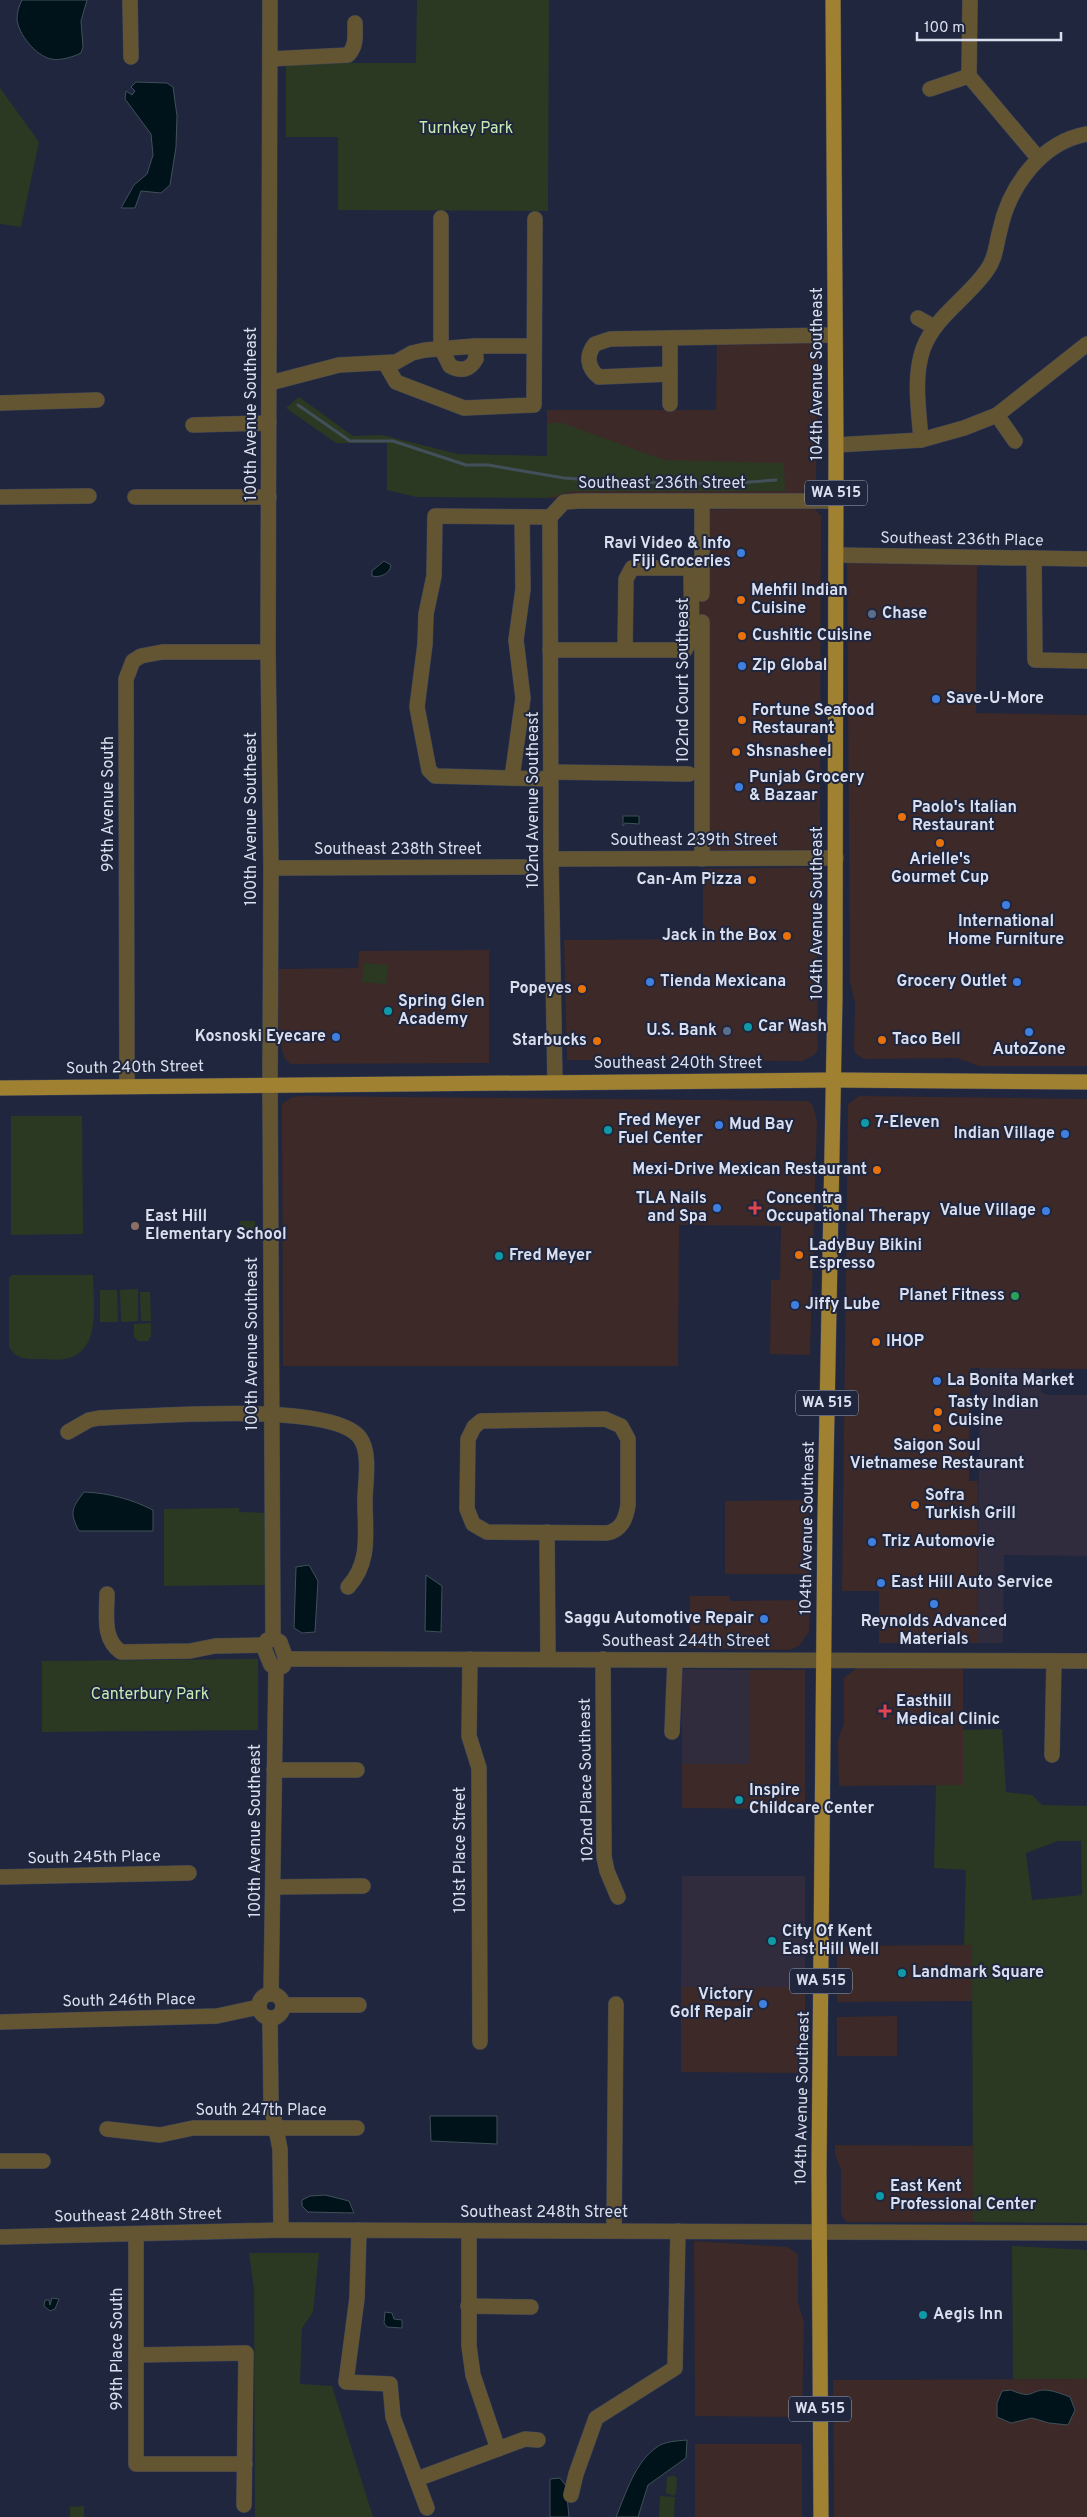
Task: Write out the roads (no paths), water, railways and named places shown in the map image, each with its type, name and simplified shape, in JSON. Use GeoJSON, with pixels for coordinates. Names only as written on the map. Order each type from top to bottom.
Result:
{"type":"FeatureCollection","features":[{"type":"Feature","properties":{"kind":"main road","name":"104th Avenue Southeast"},"geometry":{"type":"LineString","coordinates":[[821,2517],[819,2232],[825,1517],[834,1080],[836,858],[833,0]]}},
{"type":"Feature","properties":{"kind":"main road","name":"Southeast 240th Street"},"geometry":{"type":"LineString","coordinates":[[270,1083],[834,1080],[1087,1082]]}},
{"type":"Feature","properties":{"kind":"main road","name":"South 240th Street"},"geometry":{"type":"LineString","coordinates":[[0,1088],[270,1083]]}},
{"type":"Feature","properties":{"kind":"street"},"geometry":{"type":"LineString","coordinates":[[130,0],[131,57]]}},
{"type":"Feature","properties":{"kind":"street","name":"100th Avenue Southeast"},"geometry":{"type":"LineString","coordinates":[[268,1642],[271,1414],[271,868],[268,652],[270,0]]}},
{"type":"Feature","properties":{"kind":"street"},"geometry":{"type":"LineString","coordinates":[[970,0],[968,76],[1038,159]]}},
{"type":"Feature","properties":{"kind":"street"},"geometry":{"type":"LineString","coordinates":[[270,58],[348,54],[353,50],[355,42],[355,23]]}},
{"type":"Feature","properties":{"kind":"street"},"geometry":{"type":"LineString","coordinates":[[930,89],[968,76]]}},
{"type":"Feature","properties":{"kind":"street"},"geometry":{"type":"LineString","coordinates":[[921,440],[917,384],[922,352],[930,332],[988,269],[997,249],[1000,230],[1010,198],[1023,176],[1038,159],[1062,143],[1087,134]]}},
{"type":"Feature","properties":{"kind":"street"},"geometry":{"type":"LineString","coordinates":[[441,218],[441,348],[450,366],[462,370],[468,368],[476,359],[475,346]]}},
{"type":"Feature","properties":{"kind":"street"},"geometry":{"type":"LineString","coordinates":[[385,363],[396,382],[464,408],[534,405],[535,219]]}},
{"type":"Feature","properties":{"kind":"street"},"geometry":{"type":"LineString","coordinates":[[918,318],[934,327]]}},
{"type":"Feature","properties":{"kind":"street"},"geometry":{"type":"LineString","coordinates":[[441,331],[457,347]]}},
{"type":"Feature","properties":{"kind":"street"},"geometry":{"type":"LineString","coordinates":[[670,374],[599,377],[591,369],[588,360],[593,346],[603,340],[835,335]]}},
{"type":"Feature","properties":{"kind":"street"},"geometry":{"type":"LineString","coordinates":[[670,338],[670,404]]}},
{"type":"Feature","properties":{"kind":"street"},"geometry":{"type":"LineString","coordinates":[[270,383],[339,365],[396,362],[412,353],[441,348],[534,346]]}},
{"type":"Feature","properties":{"kind":"street"},"geometry":{"type":"LineString","coordinates":[[836,445],[921,440],[964,428],[997,415],[1086,346]]}},
{"type":"Feature","properties":{"kind":"street"},"geometry":{"type":"LineString","coordinates":[[0,403],[97,400]]}},
{"type":"Feature","properties":{"kind":"street"},"geometry":{"type":"LineString","coordinates":[[997,415],[1015,441]]}},
{"type":"Feature","properties":{"kind":"street"},"geometry":{"type":"LineString","coordinates":[[192,424],[269,423]]}},
{"type":"Feature","properties":{"kind":"street"},"geometry":{"type":"LineString","coordinates":[[0,497],[89,496]]}},
{"type":"Feature","properties":{"kind":"street"},"geometry":{"type":"LineString","coordinates":[[136,497],[269,497]]}},
{"type":"Feature","properties":{"kind":"street","name":"102nd Court Southeast"},"geometry":{"type":"LineString","coordinates":[[702,501],[702,859]]}},
{"type":"Feature","properties":{"kind":"street","name":"Southeast 236th Street"},"geometry":{"type":"LineString","coordinates":[[550,517],[564,502],[836,501]]}},
{"type":"Feature","properties":{"kind":"street"},"geometry":{"type":"LineString","coordinates":[[550,517],[435,516],[434,576],[427,604],[425,644],[417,707],[429,770],[435,776],[512,778],[551,775],[689,774]]}},
{"type":"Feature","properties":{"kind":"street"},"geometry":{"type":"LineString","coordinates":[[512,778],[523,698],[516,640],[523,589],[522,517]]}},
{"type":"Feature","properties":{"kind":"street","name":"102nd Avenue Southeast"},"geometry":{"type":"LineString","coordinates":[[550,517],[551,775],[541,865],[555,1082]]}},
{"type":"Feature","properties":{"kind":"street","name":"Southeast 236th Place"},"geometry":{"type":"LineString","coordinates":[[836,555],[1087,559]]}},
{"type":"Feature","properties":{"kind":"street"},"geometry":{"type":"LineString","coordinates":[[1034,559],[1035,660],[1087,661]]}},
{"type":"Feature","properties":{"kind":"street","name":"102nd Court Southeast"},"geometry":{"type":"LineString","coordinates":[[638,566],[685,567],[691,574],[692,638],[689,646],[685,650],[626,650],[628,574],[632,568],[638,566]]}},
{"type":"Feature","properties":{"kind":"street"},"geometry":{"type":"LineString","coordinates":[[550,650],[626,650]]}},
{"type":"Feature","properties":{"kind":"street","name":"99th Avenue South"},"geometry":{"type":"LineString","coordinates":[[127,1086],[126,679],[133,661],[152,653],[268,652]]}},
{"type":"Feature","properties":{"kind":"street","name":"Southeast 239th Street"},"geometry":{"type":"LineString","coordinates":[[541,865],[702,859],[836,858]]}},
{"type":"Feature","properties":{"kind":"street","name":"Southeast 238th Street"},"geometry":{"type":"LineString","coordinates":[[271,868],[541,865]]}},
{"type":"Feature","properties":{"kind":"street"},"geometry":{"type":"LineString","coordinates":[[68,1432],[89,1420],[100,1418],[271,1414],[300,1415],[335,1423],[356,1434],[362,1442],[365,1453],[364,1557],[360,1573],[348,1587]]}},
{"type":"Feature","properties":{"kind":"street"},"geometry":{"type":"LineString","coordinates":[[605,1419],[621,1426],[628,1438],[628,1505],[624,1521],[619,1527],[607,1533],[548,1532],[487,1532],[473,1524],[467,1509],[468,1439],[474,1427],[481,1421],[605,1419]]}},
{"type":"Feature","properties":{"kind":"street"},"geometry":{"type":"LineString","coordinates":[[548,1532],[548,1659]]}},
{"type":"Feature","properties":{"kind":"street"},"geometry":{"type":"LineString","coordinates":[[107,1594],[109,1636],[116,1648],[121,1652],[190,1651],[215,1646],[268,1642],[270,1665],[281,1663]]}},
{"type":"Feature","properties":{"kind":"street","name":"Southeast 244th Street"},"geometry":{"type":"LineString","coordinates":[[281,1663],[470,1659],[1087,1661]]}},
{"type":"Feature","properties":{"kind":"street","name":"101st Place Street"},"geometry":{"type":"LineString","coordinates":[[470,1659],[469,1736],[470,1746],[476,1757],[478,1768],[480,2042]]}},
{"type":"Feature","properties":{"kind":"street","name":"102nd Place Southeast"},"geometry":{"type":"LineString","coordinates":[[603,1660],[604,1857],[609,1877],[618,1897]]}},
{"type":"Feature","properties":{"kind":"street"},"geometry":{"type":"LineString","coordinates":[[672,1732],[675,1660]]}},
{"type":"Feature","properties":{"kind":"street"},"geometry":{"type":"LineString","coordinates":[[1052,1755],[1054,1661]]}},
{"type":"Feature","properties":{"kind":"street","name":"100th Avenue Southeast"},"geometry":{"type":"LineString","coordinates":[[271,1994],[274,1770],[281,1663]]}},
{"type":"Feature","properties":{"kind":"street"},"geometry":{"type":"LineString","coordinates":[[274,1770],[357,1770]]}},
{"type":"Feature","properties":{"kind":"street","name":"South 245th Place"},"geometry":{"type":"LineString","coordinates":[[0,1877],[189,1873]]}},
{"type":"Feature","properties":{"kind":"street"},"geometry":{"type":"LineString","coordinates":[[273,1887],[363,1886]]}},
{"type":"Feature","properties":{"kind":"street"},"geometry":{"type":"LineString","coordinates":[[271,1994],[278,1996],[283,2005],[278,2016],[270,2018],[264,2016],[258,2007],[261,1999],[271,1994]]}},
{"type":"Feature","properties":{"kind":"street"},"geometry":{"type":"LineString","coordinates":[[614,2231],[616,2004]]}},
{"type":"Feature","properties":{"kind":"street"},"geometry":{"type":"LineString","coordinates":[[283,2005],[359,2005]]}},
{"type":"Feature","properties":{"kind":"street","name":"South 246th Place"},"geometry":{"type":"LineString","coordinates":[[0,2022],[217,2016],[258,2007]]}},
{"type":"Feature","properties":{"kind":"street"},"geometry":{"type":"LineString","coordinates":[[270,2018],[271,2104],[278,2128],[280,2148],[280,2230]]}},
{"type":"Feature","properties":{"kind":"street","name":"South 247th Place"},"geometry":{"type":"LineString","coordinates":[[107,2128],[160,2135],[193,2128],[358,2128]]}},
{"type":"Feature","properties":{"kind":"street"},"geometry":{"type":"LineString","coordinates":[[0,2160],[43,2161]]}},
{"type":"Feature","properties":{"kind":"street","name":"Southeast 248th Street"},"geometry":{"type":"LineString","coordinates":[[0,2237],[280,2230],[1087,2233]]}},
{"type":"Feature","properties":{"kind":"street"},"geometry":{"type":"LineString","coordinates":[[359,2230],[357,2298],[346,2382],[390,2384],[393,2417],[427,2508]]}},
{"type":"Feature","properties":{"kind":"street"},"geometry":{"type":"LineString","coordinates":[[469,2231],[469,2346],[473,2375],[498,2449]]}},
{"type":"Feature","properties":{"kind":"street"},"geometry":{"type":"LineString","coordinates":[[571,2495],[576,2474],[596,2418],[675,2368],[678,2231]]}},
{"type":"Feature","properties":{"kind":"street","name":"99th Place South"},"geometry":{"type":"LineString","coordinates":[[136,2234],[136,2464],[245,2464]]}},
{"type":"Feature","properties":{"kind":"street"},"geometry":{"type":"LineString","coordinates":[[468,2306],[531,2307]]}},
{"type":"Feature","properties":{"kind":"street"},"geometry":{"type":"LineString","coordinates":[[136,2355],[246,2354],[244,2505]]}},
{"type":"Feature","properties":{"kind":"street"},"geometry":{"type":"LineString","coordinates":[[417,2479],[525,2439],[538,2440]]}},
{"type":"Feature","properties":{"kind":"water"},"geometry":{"type":"Polygon","coordinates":[[[22,0],[87,0],[81,21],[83,47],[81,53],[58,59],[51,59],[39,54],[24,37],[18,25],[17,14],[22,0]]]}},
{"type":"Feature","properties":{"kind":"water"},"geometry":{"type":"Polygon","coordinates":[[[136,82],[167,83],[173,87],[177,116],[176,147],[170,185],[161,193],[141,191],[135,208],[121,208],[134,185],[147,174],[153,155],[151,134],[125,99],[126,91],[132,95],[135,91],[131,87],[136,82]]]}},
{"type":"Feature","properties":{"kind":"water"},"geometry":{"type":"Polygon","coordinates":[[[384,561],[391,565],[389,571],[381,576],[372,576],[372,571],[384,561]]]}},
{"type":"Feature","properties":{"kind":"water"},"geometry":{"type":"Polygon","coordinates":[[[623,816],[639,816],[639,824],[625,823],[623,826],[623,816]]]}},
{"type":"Feature","properties":{"kind":"water"},"geometry":{"type":"Polygon","coordinates":[[[84,1492],[120,1497],[153,1510],[153,1531],[79,1531],[74,1519],[73,1510],[84,1492]]]}},
{"type":"Feature","properties":{"kind":"water"},"geometry":{"type":"Polygon","coordinates":[[[309,1565],[318,1581],[315,1632],[302,1633],[294,1628],[296,1567],[309,1565]]]}},
{"type":"Feature","properties":{"kind":"water"},"geometry":{"type":"Polygon","coordinates":[[[426,1575],[442,1586],[441,1632],[425,1631],[426,1575]]]}},
{"type":"Feature","properties":{"kind":"water"},"geometry":{"type":"Polygon","coordinates":[[[430,2116],[497,2116],[497,2144],[431,2141],[430,2116]]]}},
{"type":"Feature","properties":{"kind":"water"},"geometry":{"type":"Polygon","coordinates":[[[325,2195],[349,2201],[354,2213],[308,2212],[302,2206],[302,2200],[310,2196],[325,2195]]]}},
{"type":"Feature","properties":{"kind":"water"},"geometry":{"type":"Polygon","coordinates":[[[52,2298],[59,2299],[55,2309],[50,2311],[44,2306],[45,2300],[49,2300],[50,2305],[52,2298]]]}},
{"type":"Feature","properties":{"kind":"water"},"geometry":{"type":"Polygon","coordinates":[[[385,2312],[392,2313],[394,2319],[402,2320],[402,2328],[387,2327],[384,2323],[385,2312]]]}},
{"type":"Feature","properties":{"kind":"water"},"geometry":{"type":"Polygon","coordinates":[[[1011,2390],[1024,2394],[1041,2390],[1058,2393],[1070,2397],[1075,2410],[1068,2425],[1049,2423],[1032,2418],[1011,2423],[997,2417],[997,2403],[1002,2391],[1011,2390]]]}},
{"type":"Feature","properties":{"kind":"water"},"geometry":{"type":"Polygon","coordinates":[[[687,2440],[686,2458],[648,2485],[638,2517],[616,2517],[637,2469],[649,2453],[664,2444],[687,2440]]]}},
{"type":"Feature","properties":{"kind":"water"},"geometry":{"type":"Polygon","coordinates":[[[560,2478],[566,2486],[569,2517],[550,2517],[550,2479],[560,2478]]]}},
{"type":"Feature","properties":{"kind":"waterway"},"geometry":{"type":"LineString","coordinates":[[298,405],[350,441],[393,441],[466,465],[488,465],[564,478],[623,482],[722,484],[776,480]]}},
{"type":"Feature","properties":{"kind":"place","name":"Ravi Video & Info Fiji Groceries"},"geometry":{"type":"Point","coordinates":[741,553]}},
{"type":"Feature","properties":{"kind":"place","name":"Mehfil Indian Cuisine"},"geometry":{"type":"Point","coordinates":[741,600]}},
{"type":"Feature","properties":{"kind":"place","name":"Chase"},"geometry":{"type":"Point","coordinates":[872,614]}},
{"type":"Feature","properties":{"kind":"place","name":"Cushitic Cuisine"},"geometry":{"type":"Point","coordinates":[742,636]}},
{"type":"Feature","properties":{"kind":"place","name":"Zip Global"},"geometry":{"type":"Point","coordinates":[742,666]}},
{"type":"Feature","properties":{"kind":"place","name":"Save-U-More"},"geometry":{"type":"Point","coordinates":[936,699]}},
{"type":"Feature","properties":{"kind":"place","name":"Fortune Seafood Restaurant"},"geometry":{"type":"Point","coordinates":[742,720]}},
{"type":"Feature","properties":{"kind":"place","name":"Shsnasheel"},"geometry":{"type":"Point","coordinates":[736,752]}},
{"type":"Feature","properties":{"kind":"place","name":"Punjab Grocery & Bazaar"},"geometry":{"type":"Point","coordinates":[739,787]}},
{"type":"Feature","properties":{"kind":"place","name":"Paolo's Italian Restaurant"},"geometry":{"type":"Point","coordinates":[902,817]}},
{"type":"Feature","properties":{"kind":"place","name":"Arielle's Gourmet Cup"},"geometry":{"type":"Point","coordinates":[940,843]}},
{"type":"Feature","properties":{"kind":"place","name":"Can-Am Pizza"},"geometry":{"type":"Point","coordinates":[752,880]}},
{"type":"Feature","properties":{"kind":"place","name":"International Home Furniture"},"geometry":{"type":"Point","coordinates":[1006,905]}},
{"type":"Feature","properties":{"kind":"place","name":"Jack in the Box"},"geometry":{"type":"Point","coordinates":[787,936]}},
{"type":"Feature","properties":{"kind":"place","name":"Tienda Mexicana"},"geometry":{"type":"Point","coordinates":[650,982]}},
{"type":"Feature","properties":{"kind":"place","name":"Grocery Outlet"},"geometry":{"type":"Point","coordinates":[1017,982]}},
{"type":"Feature","properties":{"kind":"place","name":"Popeyes"},"geometry":{"type":"Point","coordinates":[582,989]}},
{"type":"Feature","properties":{"kind":"place","name":"Spring Glen Academy"},"geometry":{"type":"Point","coordinates":[388,1011]}},
{"type":"Feature","properties":{"kind":"place","name":"Car Wash"},"geometry":{"type":"Point","coordinates":[748,1027]}},
{"type":"Feature","properties":{"kind":"place","name":"U.S. Bank"},"geometry":{"type":"Point","coordinates":[727,1031]}},
{"type":"Feature","properties":{"kind":"place","name":"AutoZone"},"geometry":{"type":"Point","coordinates":[1029,1032]}},
{"type":"Feature","properties":{"kind":"place","name":"Kosnoski Eyecare"},"geometry":{"type":"Point","coordinates":[336,1037]}},
{"type":"Feature","properties":{"kind":"place","name":"Taco Bell"},"geometry":{"type":"Point","coordinates":[882,1040]}},
{"type":"Feature","properties":{"kind":"place","name":"Starbucks"},"geometry":{"type":"Point","coordinates":[597,1041]}},
{"type":"Feature","properties":{"kind":"place","name":"7-Eleven"},"geometry":{"type":"Point","coordinates":[865,1123]}},
{"type":"Feature","properties":{"kind":"place","name":"Mud Bay"},"geometry":{"type":"Point","coordinates":[719,1125]}},
{"type":"Feature","properties":{"kind":"place","name":"Fred Meyer Fuel Center"},"geometry":{"type":"Point","coordinates":[608,1130]}},
{"type":"Feature","properties":{"kind":"place","name":"Indian Village"},"geometry":{"type":"Point","coordinates":[1065,1134]}},
{"type":"Feature","properties":{"kind":"place","name":"Mexi-Drive Mexican Restaurant"},"geometry":{"type":"Point","coordinates":[877,1170]}},
{"type":"Feature","properties":{"kind":"place","name":"TLA Nails and Spa"},"geometry":{"type":"Point","coordinates":[717,1208]}},
{"type":"Feature","properties":{"kind":"place","name":"Concentra Occupational Therapy"},"geometry":{"type":"Point","coordinates":[755,1208]}},
{"type":"Feature","properties":{"kind":"place","name":"Value Village"},"geometry":{"type":"Point","coordinates":[1046,1211]}},
{"type":"Feature","properties":{"kind":"place","name":"East Hill Elementary School"},"geometry":{"type":"Point","coordinates":[135,1226]}},
{"type":"Feature","properties":{"kind":"place","name":"LadyBuy Bikini Espresso"},"geometry":{"type":"Point","coordinates":[799,1255]}},
{"type":"Feature","properties":{"kind":"place","name":"Fred Meyer"},"geometry":{"type":"Point","coordinates":[499,1256]}},
{"type":"Feature","properties":{"kind":"place","name":"Planet Fitness"},"geometry":{"type":"Point","coordinates":[1015,1296]}},
{"type":"Feature","properties":{"kind":"place","name":"Jiffy Lube"},"geometry":{"type":"Point","coordinates":[795,1305]}},
{"type":"Feature","properties":{"kind":"place","name":"IHOP"},"geometry":{"type":"Point","coordinates":[876,1342]}},
{"type":"Feature","properties":{"kind":"place","name":"La Bonita Market"},"geometry":{"type":"Point","coordinates":[937,1381]}},
{"type":"Feature","properties":{"kind":"place","name":"Tasty Indian Cuisine"},"geometry":{"type":"Point","coordinates":[938,1412]}},
{"type":"Feature","properties":{"kind":"place","name":"Saigon Soul Vietnamese Restaurant"},"geometry":{"type":"Point","coordinates":[937,1428]}},
{"type":"Feature","properties":{"kind":"place","name":"Sofra Turkish Grill"},"geometry":{"type":"Point","coordinates":[915,1505]}},
{"type":"Feature","properties":{"kind":"place","name":"Triz Automovie"},"geometry":{"type":"Point","coordinates":[872,1542]}},
{"type":"Feature","properties":{"kind":"place","name":"East Hill Auto Service"},"geometry":{"type":"Point","coordinates":[881,1583]}},
{"type":"Feature","properties":{"kind":"place","name":"Reynolds Advanced Materials"},"geometry":{"type":"Point","coordinates":[934,1604]}},
{"type":"Feature","properties":{"kind":"place","name":"Saggu Automotive Repair"},"geometry":{"type":"Point","coordinates":[764,1619]}},
{"type":"Feature","properties":{"kind":"place","name":"Easthill Medical Clinic"},"geometry":{"type":"Point","coordinates":[885,1711]}},
{"type":"Feature","properties":{"kind":"place","name":"Inspire Childcare Center"},"geometry":{"type":"Point","coordinates":[739,1800]}},
{"type":"Feature","properties":{"kind":"place","name":"City Of Kent East Hill Well"},"geometry":{"type":"Point","coordinates":[772,1941]}},
{"type":"Feature","properties":{"kind":"place","name":"Landmark Square"},"geometry":{"type":"Point","coordinates":[902,1973]}},
{"type":"Feature","properties":{"kind":"place","name":"Victory Golf Repair"},"geometry":{"type":"Point","coordinates":[763,2004]}},
{"type":"Feature","properties":{"kind":"place","name":"East Kent Professional Center"},"geometry":{"type":"Point","coordinates":[880,2196]}},
{"type":"Feature","properties":{"kind":"place","name":"Aegis Inn"},"geometry":{"type":"Point","coordinates":[923,2315]}},
{"type":"Feature","properties":{"kind":"park label","name":"Turnkey Park"},"geometry":{"type":"Point","coordinates":[466,129]}},
{"type":"Feature","properties":{"kind":"park label","name":"Canterbury Park"},"geometry":{"type":"Point","coordinates":[150,1695]}}]}
